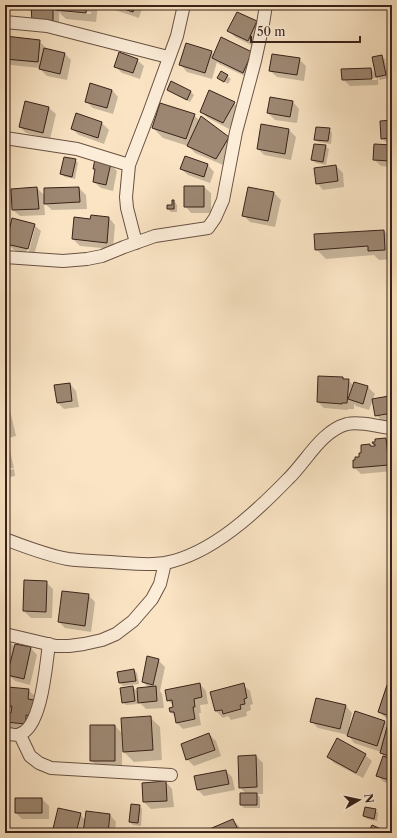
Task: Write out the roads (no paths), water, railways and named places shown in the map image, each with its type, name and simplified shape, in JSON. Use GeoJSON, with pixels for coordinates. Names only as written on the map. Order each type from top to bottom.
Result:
{"type":"FeatureCollection","features":[{"type":"Feature","properties":{"kind":"street"},"geometry":{"type":"LineString","coordinates":[[136,243],[127,208],[126,197],[129,165],[177,36],[184,5]]}},
{"type":"Feature","properties":{"kind":"street"},"geometry":{"type":"LineString","coordinates":[[5,257],[63,261],[87,259],[102,256],[155,236],[208,228],[215,218],[223,200],[236,132],[255,61],[266,5]]}},
{"type":"Feature","properties":{"kind":"street"},"geometry":{"type":"LineString","coordinates":[[5,22],[47,26],[168,57]]}},
{"type":"Feature","properties":{"kind":"street"},"geometry":{"type":"LineString","coordinates":[[5,138],[77,149],[129,165]]}},
{"type":"Feature","properties":{"kind":"street"},"geometry":{"type":"LineString","coordinates":[[5,539],[44,554],[70,559],[145,565],[165,563],[201,550],[224,536],[248,517],[290,478],[312,450],[333,431],[347,424],[360,423],[392,428]]}},
{"type":"Feature","properties":{"kind":"street"},"geometry":{"type":"LineString","coordinates":[[5,634],[56,646],[69,646],[102,640],[116,634],[134,621],[152,599],[160,584],[165,563]]}},
{"type":"Feature","properties":{"kind":"street"},"geometry":{"type":"LineString","coordinates":[[5,733],[20,735],[26,731],[34,721],[41,697],[48,644]]}},
{"type":"Feature","properties":{"kind":"street"},"geometry":{"type":"LineString","coordinates":[[20,735],[30,756],[39,763],[51,768],[171,775]]}}]}
